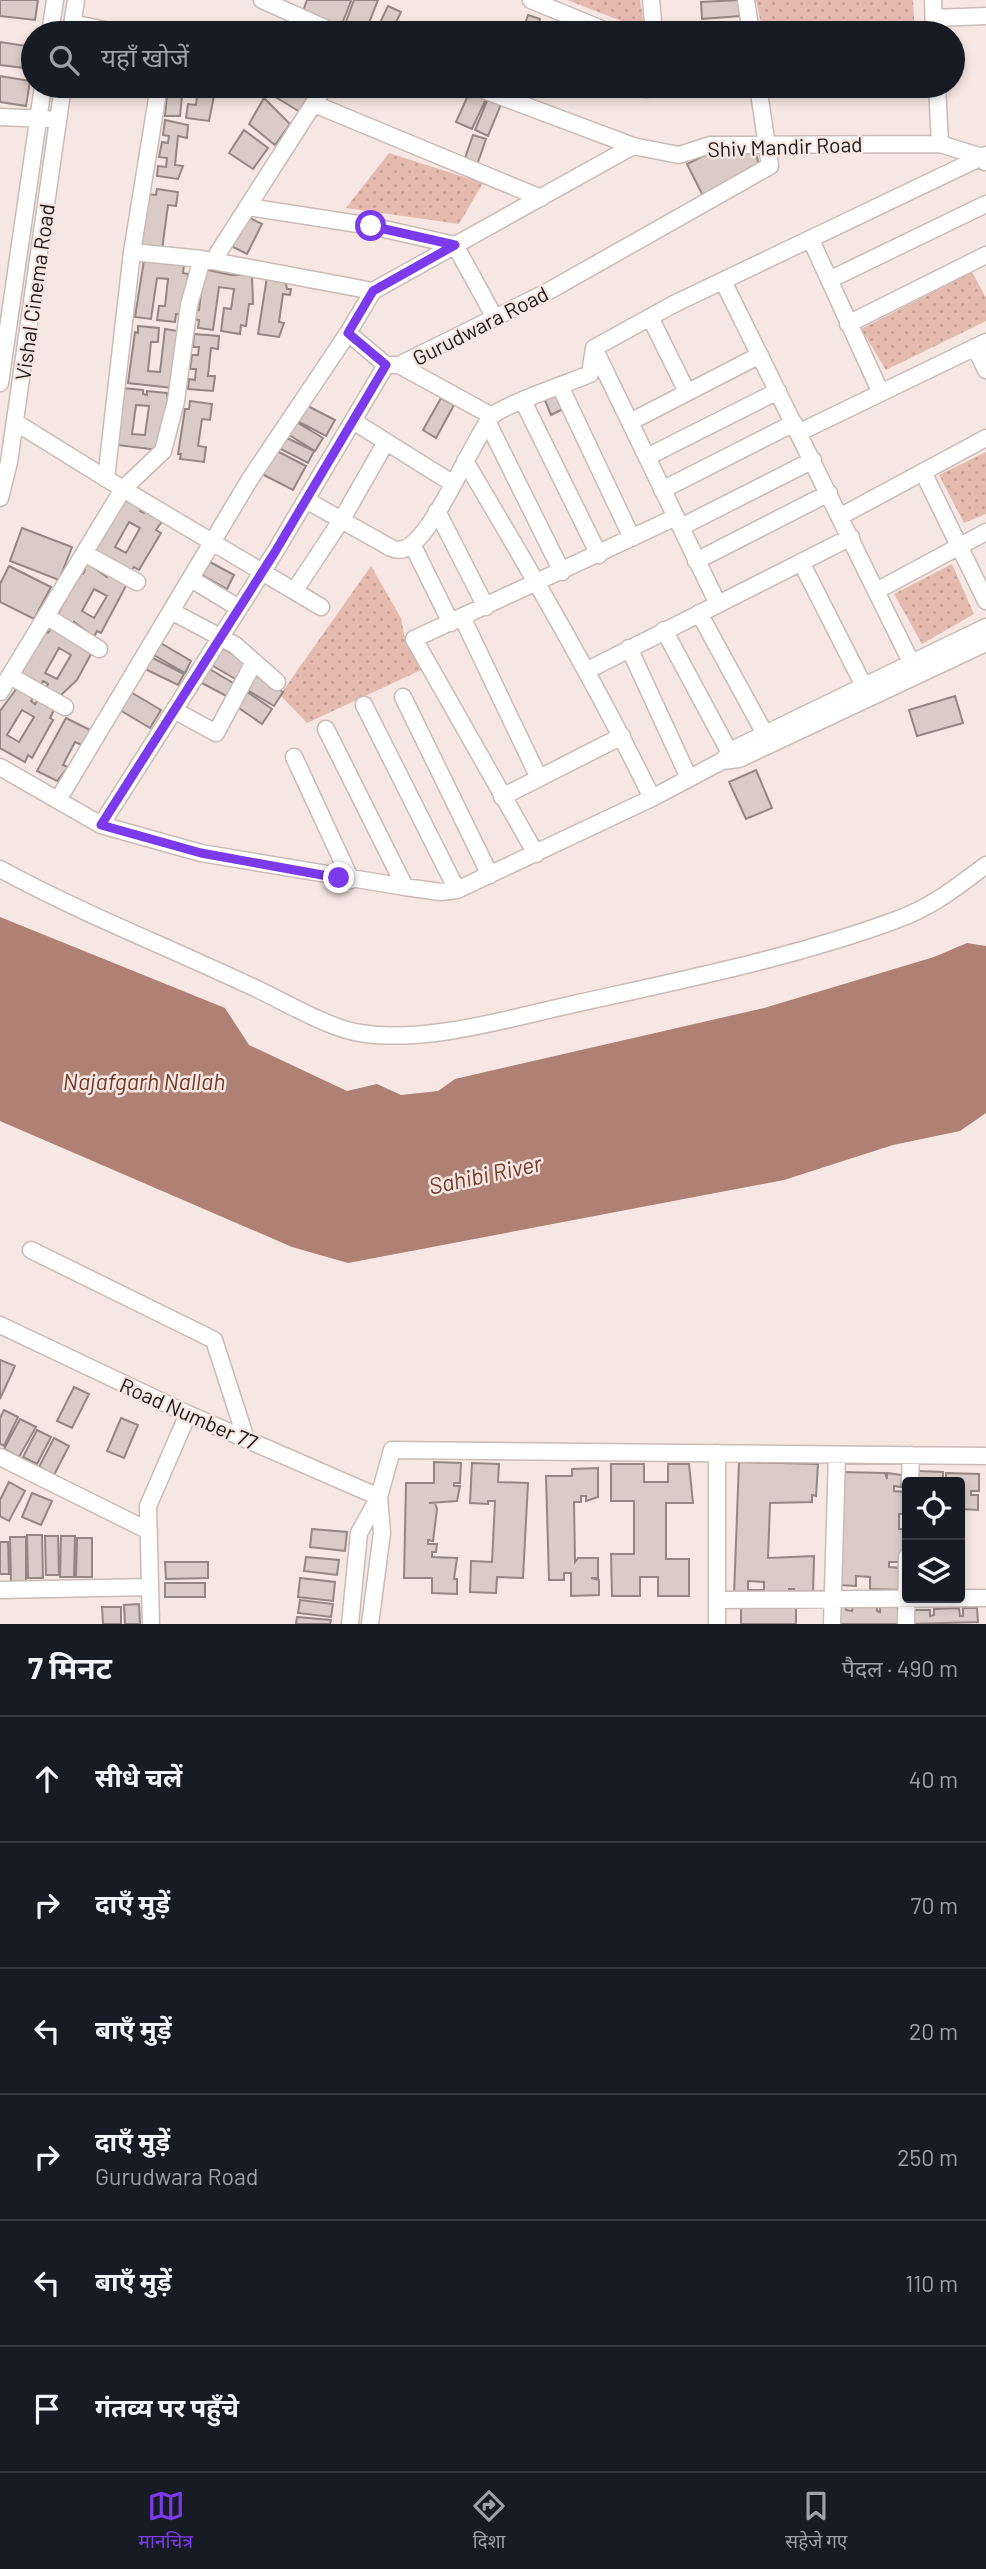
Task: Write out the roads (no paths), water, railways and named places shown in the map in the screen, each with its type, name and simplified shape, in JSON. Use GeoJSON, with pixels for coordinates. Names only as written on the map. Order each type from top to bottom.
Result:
{"type":"FeatureCollection","features":[{"type":"Feature","properties":{"kind":"street"},"geometry":{"type":"LineString","coordinates":[[52,21],[55,0]]}},
{"type":"Feature","properties":{"kind":"street"},"geometry":{"type":"LineString","coordinates":[[73,21],[76,0]]}},
{"type":"Feature","properties":{"kind":"street"},"geometry":{"type":"LineString","coordinates":[[262,0],[309,21]]}},
{"type":"Feature","properties":{"kind":"street"},"geometry":{"type":"LineString","coordinates":[[531,0],[582,21]]}},
{"type":"Feature","properties":{"kind":"street"},"geometry":{"type":"LineString","coordinates":[[651,0],[653,21]]}},
{"type":"Feature","properties":{"kind":"street"},"geometry":{"type":"LineString","coordinates":[[746,0],[749,21]]}},
{"type":"Feature","properties":{"kind":"street"},"geometry":{"type":"LineString","coordinates":[[933,0],[934,21]]}},
{"type":"Feature","properties":{"kind":"street"},"geometry":{"type":"LineString","coordinates":[[957,21],[986,16]]}},
{"type":"Feature","properties":{"kind":"street","name":"Vishal Cinema Road"},"geometry":{"type":"LineString","coordinates":[[0,383],[41,98]]}},
{"type":"Feature","properties":{"kind":"street","name":"Vishal Cinema Road"},"geometry":{"type":"LineString","coordinates":[[0,498],[15,422],[61,98]]}},
{"type":"Feature","properties":{"kind":"street"},"geometry":{"type":"LineString","coordinates":[[106,479],[132,252],[157,98]]}},
{"type":"Feature","properties":{"kind":"street"},"geometry":{"type":"LineString","coordinates":[[0,692],[123,489],[163,450],[176,401],[189,305],[210,256],[248,207],[318,98]]}},
{"type":"Feature","properties":{"kind":"street","name":"Shiv Mandir Road"},"geometry":{"type":"LineString","coordinates":[[505,98],[633,146],[679,156],[710,145],[940,144],[985,159]]}},
{"type":"Feature","properties":{"kind":"street"},"geometry":{"type":"LineString","coordinates":[[760,98],[767,146]]}},
{"type":"Feature","properties":{"kind":"street"},"geometry":{"type":"LineString","coordinates":[[938,98],[940,144]]}},
{"type":"Feature","properties":{"kind":"street"},"geometry":{"type":"LineString","coordinates":[[314,104],[541,198]]}},
{"type":"Feature","properties":{"kind":"street"},"geometry":{"type":"LineString","coordinates":[[0,117],[58,119]]}},
{"type":"Feature","properties":{"kind":"street"},"geometry":{"type":"LineString","coordinates":[[58,800],[250,479],[373,291],[633,146]]}},
{"type":"Feature","properties":{"kind":"street","name":"Gurudwara Road"},"geometry":{"type":"LineString","coordinates":[[101,825],[263,570],[353,421],[393,365],[495,318],[770,166],[767,146]]}},
{"type":"Feature","properties":{"kind":"street"},"geometry":{"type":"LineString","coordinates":[[594,348],[723,281],[985,159]]}},
{"type":"Feature","properties":{"kind":"street"},"geometry":{"type":"LineString","coordinates":[[828,280],[986,204]]}},
{"type":"Feature","properties":{"kind":"street"},"geometry":{"type":"LineString","coordinates":[[248,207],[371,226],[455,245],[495,318]]}},
{"type":"Feature","properties":{"kind":"street"},"geometry":{"type":"LineString","coordinates":[[811,240],[880,391]]}},
{"type":"Feature","properties":{"kind":"street"},"geometry":{"type":"LineString","coordinates":[[132,252],[210,256],[373,291]]}},
{"type":"Feature","properties":{"kind":"street"},"geometry":{"type":"LineString","coordinates":[[848,324],[986,256]]}},
{"type":"Feature","properties":{"kind":"street"},"geometry":{"type":"LineString","coordinates":[[723,281],[878,590],[912,664]]}},
{"type":"Feature","properties":{"kind":"street"},"geometry":{"type":"LineString","coordinates":[[650,317],[687,392]]}},
{"type":"Feature","properties":{"kind":"street"},"geometry":{"type":"LineString","coordinates":[[348,333],[393,365],[490,420],[562,572]]}},
{"type":"Feature","properties":{"kind":"street"},"geometry":{"type":"LineString","coordinates":[[662,490],[981,345],[986,370]]}},
{"type":"Feature","properties":{"kind":"street"},"geometry":{"type":"LineString","coordinates":[[306,500],[397,550],[412,544],[437,511],[490,420],[523,401],[590,374],[594,348]]}},
{"type":"Feature","properties":{"kind":"street"},"geometry":{"type":"LineString","coordinates":[[594,348],[718,604]]}},
{"type":"Feature","properties":{"kind":"street"},"geometry":{"type":"LineString","coordinates":[[630,422],[760,355]]}},
{"type":"Feature","properties":{"kind":"street"},"geometry":{"type":"LineString","coordinates":[[560,386],[632,538]]}},
{"type":"Feature","properties":{"kind":"street"},"geometry":{"type":"LineString","coordinates":[[647,457],[778,391]]}},
{"type":"Feature","properties":{"kind":"street"},"geometry":{"type":"LineString","coordinates":[[523,401],[598,555]]}},
{"type":"Feature","properties":{"kind":"street"},"geometry":{"type":"LineString","coordinates":[[353,421],[452,483]]}},
{"type":"Feature","properties":{"kind":"street"},"geometry":{"type":"LineString","coordinates":[[15,422],[321,607]]}},
{"type":"Feature","properties":{"kind":"street"},"geometry":{"type":"LineString","coordinates":[[841,516],[986,438]]}},
{"type":"Feature","properties":{"kind":"street"},"geometry":{"type":"LineString","coordinates":[[295,590],[342,519],[386,442]]}},
{"type":"Feature","properties":{"kind":"street"},"geometry":{"type":"LineString","coordinates":[[536,854],[414,639],[632,538],[678,522],[813,460]]}},
{"type":"Feature","properties":{"kind":"street"},"geometry":{"type":"LineString","coordinates":[[466,461],[622,736],[652,798]]}},
{"type":"Feature","properties":{"kind":"street"},"geometry":{"type":"LineString","coordinates":[[923,472],[960,546],[981,575],[986,601]]}},
{"type":"Feature","properties":{"kind":"street"},"geometry":{"type":"LineString","coordinates":[[696,561],[829,493]]}},
{"type":"Feature","properties":{"kind":"street"},"geometry":{"type":"LineString","coordinates":[[437,511],[486,607]]}},
{"type":"Feature","properties":{"kind":"street"},"geometry":{"type":"LineString","coordinates":[[878,590],[986,532]]}},
{"type":"Feature","properties":{"kind":"street"},"geometry":{"type":"LineString","coordinates":[[586,671],[851,537]]}},
{"type":"Feature","properties":{"kind":"street"},"geometry":{"type":"LineString","coordinates":[[412,544],[456,620],[539,778]]}},
{"type":"Feature","properties":{"kind":"street"},"geometry":{"type":"LineString","coordinates":[[84,553],[137,582]]}},
{"type":"Feature","properties":{"kind":"street"},"geometry":{"type":"LineString","coordinates":[[801,562],[864,686]]}},
{"type":"Feature","properties":{"kind":"street"},"geometry":{"type":"LineString","coordinates":[[191,579],[239,608]]}},
{"type":"Feature","properties":{"kind":"street"},"geometry":{"type":"LineString","coordinates":[[171,611],[219,639],[235,645],[277,682]]}},
{"type":"Feature","properties":{"kind":"street"},"geometry":{"type":"LineString","coordinates":[[699,613],[765,734]]}},
{"type":"Feature","properties":{"kind":"street"},"geometry":{"type":"LineString","coordinates":[[46,616],[99,649]]}},
{"type":"Feature","properties":{"kind":"street"},"geometry":{"type":"LineString","coordinates":[[0,767],[101,825],[201,853],[351,880],[440,892],[457,890],[652,798],[765,734],[986,627]]}},
{"type":"Feature","properties":{"kind":"street"},"geometry":{"type":"LineString","coordinates":[[664,630],[726,757]]}},
{"type":"Feature","properties":{"kind":"street"},"geometry":{"type":"LineString","coordinates":[[726,757],[750,754],[986,643]]}},
{"type":"Feature","properties":{"kind":"street"},"geometry":{"type":"LineString","coordinates":[[629,648],[690,778]]}},
{"type":"Feature","properties":{"kind":"street"},"geometry":{"type":"LineString","coordinates":[[174,710],[216,733],[254,662]]}},
{"type":"Feature","properties":{"kind":"street"},"geometry":{"type":"LineString","coordinates":[[10,676],[65,707]]}},
{"type":"Feature","properties":{"kind":"street"},"geometry":{"type":"LineString","coordinates":[[402,697],[490,875]]}},
{"type":"Feature","properties":{"kind":"street"},"geometry":{"type":"LineString","coordinates":[[364,705],[457,890]]}},
{"type":"Feature","properties":{"kind":"street"},"geometry":{"type":"LineString","coordinates":[[326,729],[405,887]]}},
{"type":"Feature","properties":{"kind":"street"},"geometry":{"type":"LineString","coordinates":[[502,797],[622,736]]}},
{"type":"Feature","properties":{"kind":"street"},"geometry":{"type":"LineString","coordinates":[[295,757],[351,880]]}},
{"type":"Feature","properties":{"kind":"street"},"geometry":{"type":"LineString","coordinates":[[0,869],[51,897],[309,1013],[359,1033],[393,1035],[440,1031],[517,1016],[788,954],[898,920],[936,902],[986,866]]}},
{"type":"Feature","properties":{"kind":"street"},"geometry":{"type":"LineString","coordinates":[[31,1250],[214,1340],[246,1439]]}},
{"type":"Feature","properties":{"kind":"street","name":"Road Number 77"},"geometry":{"type":"LineString","coordinates":[[0,1325],[188,1414],[379,1497]]}},
{"type":"Feature","properties":{"kind":"street"},"geometry":{"type":"LineString","coordinates":[[151,1624],[148,1506],[188,1414]]}},
{"type":"Feature","properties":{"kind":"street"},"geometry":{"type":"LineString","coordinates":[[350,1624],[359,1533],[379,1497],[392,1450],[986,1456]]}},
{"type":"Feature","properties":{"kind":"street"},"geometry":{"type":"LineString","coordinates":[[717,1453],[717,1624]]}},
{"type":"Feature","properties":{"kind":"street"},"geometry":{"type":"LineString","coordinates":[[832,1624],[837,1455]]}},
{"type":"Feature","properties":{"kind":"street"},"geometry":{"type":"LineString","coordinates":[[910,1477],[911,1455]]}},
{"type":"Feature","properties":{"kind":"street"},"geometry":{"type":"LineString","coordinates":[[0,1457],[149,1531]]}},
{"type":"Feature","properties":{"kind":"street"},"geometry":{"type":"LineString","coordinates":[[370,1624],[382,1533],[379,1497]]}},
{"type":"Feature","properties":{"kind":"street"},"geometry":{"type":"LineString","coordinates":[[0,1590],[150,1587]]}},
{"type":"Feature","properties":{"kind":"street"},"geometry":{"type":"LineString","coordinates":[[965,1598],[986,1598]]}},
{"type":"Feature","properties":{"kind":"street"},"geometry":{"type":"LineString","coordinates":[[717,1600],[902,1599]]}},
{"type":"Feature","properties":{"kind":"street"},"geometry":{"type":"LineString","coordinates":[[906,1603],[906,1624]]}},
{"type":"Feature","properties":{"kind":"water","name":"Najafgarh Nallah"},"geometry":{"type":"Polygon","coordinates":[[[0,917],[225,1008],[249,1045],[347,1091],[377,1084],[401,1095],[438,1091],[455,1079],[764,1008],[934,957],[967,943],[986,946],[986,1113],[960,1131],[893,1145],[784,1180],[348,1263],[292,1247],[0,1121],[0,917]]]}},
{"type":"Feature","properties":{"kind":"water label","name":"Sahibi River"},"geometry":{"type":"Point","coordinates":[485,1174]}}]}
